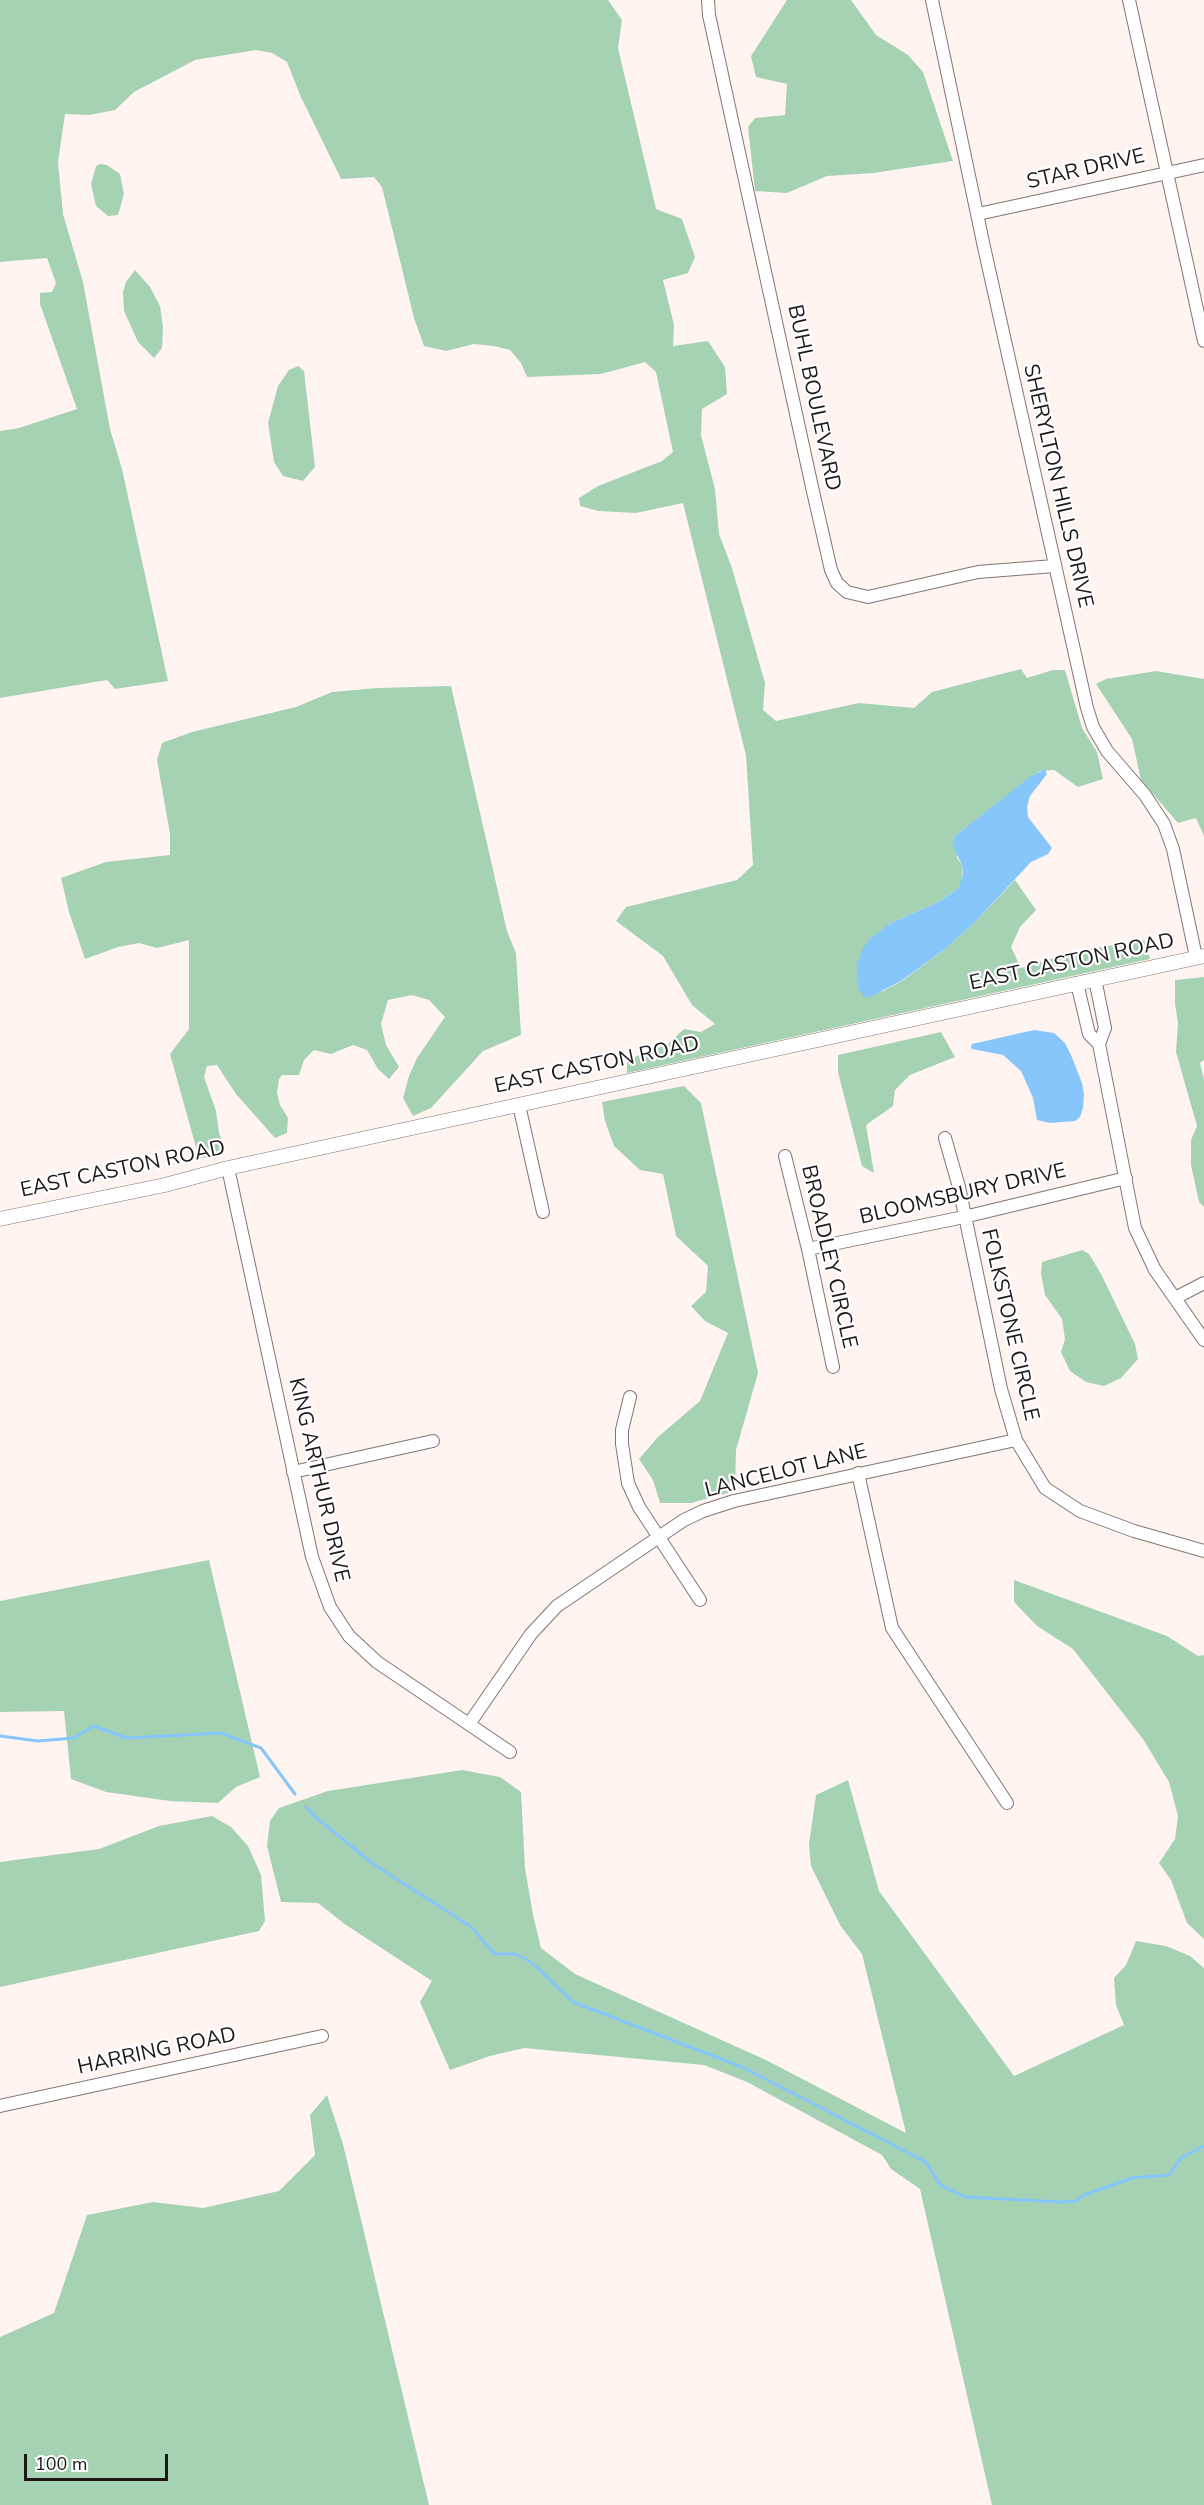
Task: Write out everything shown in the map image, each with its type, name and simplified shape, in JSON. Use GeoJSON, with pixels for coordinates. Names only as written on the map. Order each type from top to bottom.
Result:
{"type":"FeatureCollection","features":[{"type":"Feature","properties":{"kind":"street","name":"BUHL BOULEVARD"},"geometry":{"type":"LineString","coordinates":[[708,0],[709,15],[809,476],[831,570],[837,582],[855,595],[868,597],[978,573],[1054,566]]}},
{"type":"Feature","properties":{"kind":"street","name":"SHERYLTON HILLS DRIVE"},"geometry":{"type":"LineString","coordinates":[[932,0],[1080,683],[1093,727],[1107,751],[1145,795],[1164,824],[1173,849],[1200,957]]}},
{"type":"Feature","properties":{"kind":"street"},"geometry":{"type":"LineString","coordinates":[[1129,0],[1204,341]]}},
{"type":"Feature","properties":{"kind":"street","name":"STAR DRIVE"},"geometry":{"type":"LineString","coordinates":[[978,214],[1204,165]]}},
{"type":"Feature","properties":{"kind":"street","name":"EAST CASTON ROAD"},"geometry":{"type":"LineString","coordinates":[[0,1219],[165,1185],[228,1168],[1200,957]]}},
{"type":"Feature","properties":{"kind":"street"},"geometry":{"type":"LineString","coordinates":[[1095,980],[1105,1028],[1100,1044],[1135,1228],[1155,1269],[1204,1340]]}},
{"type":"Feature","properties":{"kind":"street"},"geometry":{"type":"LineString","coordinates":[[1077,984],[1089,1034],[1100,1044]]}},
{"type":"Feature","properties":{"kind":"street"},"geometry":{"type":"LineString","coordinates":[[519,1105],[543,1212]]}},
{"type":"Feature","properties":{"kind":"street","name":"FOLKSTONE CIRCLE"},"geometry":{"type":"LineString","coordinates":[[945,1137],[1000,1389],[1016,1440],[1045,1488],[1080,1511],[1134,1531],[1204,1551]]}},
{"type":"Feature","properties":{"kind":"street","name":"BROADLEY CIRCLE"},"geometry":{"type":"LineString","coordinates":[[785,1156],[833,1367]]}},
{"type":"Feature","properties":{"kind":"street","name":"KING ARTHUR DRIVE"},"geometry":{"type":"LineString","coordinates":[[228,1168],[315,1570],[330,1607],[340,1624],[377,1662],[510,1752]]}},
{"type":"Feature","properties":{"kind":"street","name":"BLOOMSBURY DRIVE"},"geometry":{"type":"LineString","coordinates":[[808,1249],[964,1217],[1126,1178]]}},
{"type":"Feature","properties":{"kind":"street"},"geometry":{"type":"LineString","coordinates":[[1175,1298],[1204,1283]]}},
{"type":"Feature","properties":{"kind":"street"},"geometry":{"type":"LineString","coordinates":[[630,1397],[622,1430],[625,1470],[632,1496],[700,1600]]}},
{"type":"Feature","properties":{"kind":"street","name":"LANCELOT LANE"},"geometry":{"type":"LineString","coordinates":[[469,1724],[546,1616],[569,1597],[684,1520],[721,1504],[1016,1440]]}},
{"type":"Feature","properties":{"kind":"street"},"geometry":{"type":"LineString","coordinates":[[293,1472],[433,1441]]}},
{"type":"Feature","properties":{"kind":"street"},"geometry":{"type":"LineString","coordinates":[[858,1473],[892,1628],[1007,1803]]}},
{"type":"Feature","properties":{"kind":"street","name":"HARRING ROAD"},"geometry":{"type":"LineString","coordinates":[[0,2106],[322,2036]]}},
{"type":"Feature","properties":{"kind":"green space"},"geometry":{"type":"Polygon","coordinates":[[[0,0],[608,0],[622,20],[618,48],[656,209],[682,219],[695,257],[688,273],[663,280],[674,325],[673,346],[708,341],[725,367],[727,394],[702,409],[701,435],[715,489],[719,534],[732,568],[765,683],[763,710],[776,721],[859,703],[914,708],[932,692],[1021,669],[1027,678],[1053,670],[1065,670],[1082,728],[1097,752],[1103,779],[1078,787],[1054,770],[1040,771],[955,836],[957,858],[962,865],[963,881],[959,888],[938,902],[889,924],[881,992],[902,981],[945,949],[976,921],[1015,880],[1036,910],[1020,927],[1011,947],[1021,968],[1073,952],[1144,940],[1150,959],[627,1073],[627,1060],[668,1044],[684,1029],[701,1032],[715,1024],[692,1005],[663,956],[616,921],[626,907],[737,880],[753,865],[746,755],[683,503],[636,513],[598,511],[580,506],[579,498],[598,486],[662,461],[673,452],[656,372],[645,362],[601,374],[527,377],[521,363],[510,350],[474,344],[446,351],[424,346],[414,318],[382,187],[374,177],[341,179],[300,95],[287,62],[272,53],[256,50],[195,60],[134,92],[115,110],[89,115],[65,114],[58,162],[63,214],[83,282],[110,429],[122,469],[168,681],[115,689],[107,680],[0,698],[0,431],[19,428],[77,409],[40,304],[40,293],[52,292],[56,283],[47,258],[0,262],[0,0]]]}},
{"type":"Feature","properties":{"kind":"green space"},"geometry":{"type":"Polygon","coordinates":[[[787,0],[851,0],[876,35],[908,55],[923,72],[953,161],[873,173],[827,176],[787,193],[755,191],[748,127],[755,118],[785,115],[787,84],[756,77],[751,56],[787,0]]]}},
{"type":"Feature","properties":{"kind":"green space"},"geometry":{"type":"Polygon","coordinates":[[[107,165],[120,174],[124,194],[118,215],[108,216],[96,206],[91,184],[96,166],[107,165]]]}},
{"type":"Feature","properties":{"kind":"green space"},"geometry":{"type":"Polygon","coordinates":[[[135,270],[150,287],[160,306],[163,327],[162,348],[154,358],[138,342],[124,311],[123,292],[126,282],[135,270]]]}},
{"type":"Feature","properties":{"kind":"green space"},"geometry":{"type":"Polygon","coordinates":[[[298,366],[304,371],[315,467],[303,481],[283,476],[274,462],[268,423],[278,386],[289,370],[298,366]]]}},
{"type":"Feature","properties":{"kind":"green space"},"geometry":{"type":"Polygon","coordinates":[[[1156,671],[1204,679],[1204,836],[1196,818],[1178,823],[1141,780],[1132,739],[1096,684],[1106,679],[1156,671]]]}},
{"type":"Feature","properties":{"kind":"green space"},"geometry":{"type":"Polygon","coordinates":[[[451,686],[507,931],[516,953],[521,1035],[483,1051],[431,1108],[413,1116],[403,1098],[409,1076],[417,1058],[445,1017],[429,1000],[412,995],[388,1000],[381,1024],[386,1045],[399,1067],[389,1079],[378,1069],[367,1050],[353,1045],[331,1054],[314,1050],[304,1060],[299,1075],[282,1075],[279,1079],[277,1093],[280,1105],[288,1118],[287,1133],[275,1138],[236,1094],[217,1065],[207,1066],[204,1077],[216,1111],[223,1143],[221,1152],[213,1157],[199,1158],[170,1054],[189,1029],[189,940],[157,948],[139,943],[118,947],[85,959],[69,912],[61,878],[106,862],[170,855],[170,834],[157,760],[162,743],[192,732],[296,707],[332,692],[451,686]]]}},
{"type":"Feature","properties":{"kind":"green space"},"geometry":{"type":"Polygon","coordinates":[[[1204,977],[1204,1060],[1200,1063],[1204,1080],[1204,1207],[1199,1202],[1191,1165],[1191,1140],[1197,1126],[1176,1052],[1178,1023],[1175,980],[1204,977]]]}},
{"type":"Feature","properties":{"kind":"green space"},"geometry":{"type":"Polygon","coordinates":[[[941,1032],[955,1057],[910,1075],[895,1090],[893,1106],[866,1125],[874,1173],[862,1166],[838,1072],[838,1055],[941,1032]]]}},
{"type":"Feature","properties":{"kind":"green space"},"geometry":{"type":"Polygon","coordinates":[[[684,1086],[701,1103],[758,1373],[736,1450],[735,1491],[691,1503],[660,1503],[653,1480],[639,1459],[658,1437],[700,1401],[728,1333],[705,1321],[691,1306],[706,1292],[708,1266],[676,1236],[663,1174],[640,1170],[614,1146],[605,1121],[602,1102],[684,1086]]]}},
{"type":"Feature","properties":{"kind":"green space"},"geometry":{"type":"Polygon","coordinates":[[[1082,1250],[1089,1254],[1101,1274],[1135,1344],[1138,1359],[1121,1378],[1104,1386],[1086,1382],[1070,1371],[1061,1352],[1065,1339],[1062,1319],[1045,1295],[1041,1274],[1042,1262],[1082,1250]]]}},
{"type":"Feature","properties":{"kind":"green space"},"geometry":{"type":"Polygon","coordinates":[[[209,1560],[260,1777],[236,1787],[218,1803],[170,1801],[106,1792],[71,1779],[64,1711],[0,1712],[0,1601],[209,1560]]]}},
{"type":"Feature","properties":{"kind":"green space"},"geometry":{"type":"Polygon","coordinates":[[[1014,1580],[1167,1636],[1198,1656],[1204,1655],[1204,1939],[1187,1923],[1171,1880],[1159,1863],[1175,1839],[1178,1816],[1169,1782],[1143,1739],[1073,1649],[1037,1626],[1014,1602],[1014,1580]]]}},
{"type":"Feature","properties":{"kind":"green space"},"geometry":{"type":"Polygon","coordinates":[[[462,1770],[500,1777],[521,1792],[525,1868],[541,1948],[575,1974],[766,2060],[906,2133],[862,1954],[840,1925],[811,1866],[809,1844],[816,1795],[848,1780],[879,1891],[1014,2076],[1124,2025],[1116,2005],[1114,1978],[1126,1965],[1136,1941],[1166,1946],[1190,1956],[1204,1968],[1204,2505],[992,2505],[920,2189],[891,2169],[882,2155],[747,2082],[704,2065],[524,2048],[490,2056],[450,2070],[420,2002],[432,1981],[346,1925],[318,1903],[281,1902],[267,1846],[270,1821],[279,1808],[328,1791],[462,1770]]]}},
{"type":"Feature","properties":{"kind":"green space"},"geometry":{"type":"Polygon","coordinates":[[[212,1816],[231,1827],[248,1846],[261,1875],[265,1921],[259,1931],[0,1987],[0,1862],[99,1849],[159,1826],[212,1816]]]}},
{"type":"Feature","properties":{"kind":"green space"},"geometry":{"type":"Polygon","coordinates":[[[327,2095],[343,2144],[429,2505],[0,2505],[0,2337],[54,2313],[87,2215],[153,2202],[203,2208],[279,2191],[315,2155],[310,2115],[327,2095]]]}},
{"type":"Feature","properties":{"kind":"water"},"geometry":{"type":"Polygon","coordinates":[[[1045,769],[1047,774],[1030,796],[1027,807],[1028,817],[1052,848],[1048,854],[1031,862],[976,921],[945,949],[901,981],[872,996],[864,997],[858,988],[857,964],[862,950],[870,939],[889,924],[938,902],[959,888],[963,874],[962,865],[953,847],[955,836],[1030,777],[1045,769]]]}},
{"type":"Feature","properties":{"kind":"water"},"geometry":{"type":"Polygon","coordinates":[[[1034,1030],[1054,1033],[1065,1043],[1071,1055],[1084,1094],[1080,1117],[1075,1121],[1050,1123],[1037,1120],[1033,1098],[1021,1071],[1003,1055],[971,1047],[972,1044],[1034,1030]]]}},
{"type":"Feature","properties":{"kind":"waterway"},"geometry":{"type":"LineString","coordinates":[[0,1736],[38,1741],[74,1738],[93,1726],[127,1738],[221,1733],[261,1748],[295,1794]]}},
{"type":"Feature","properties":{"kind":"waterway"},"geometry":{"type":"LineString","coordinates":[[306,1807],[373,1864],[470,1926],[495,1954],[515,1954],[531,1962],[573,2002],[742,2067],[926,2162],[940,2185],[965,2197],[1076,2201],[1084,2195],[1132,2178],[1169,2175],[1181,2158],[1204,2146]]}}]}
